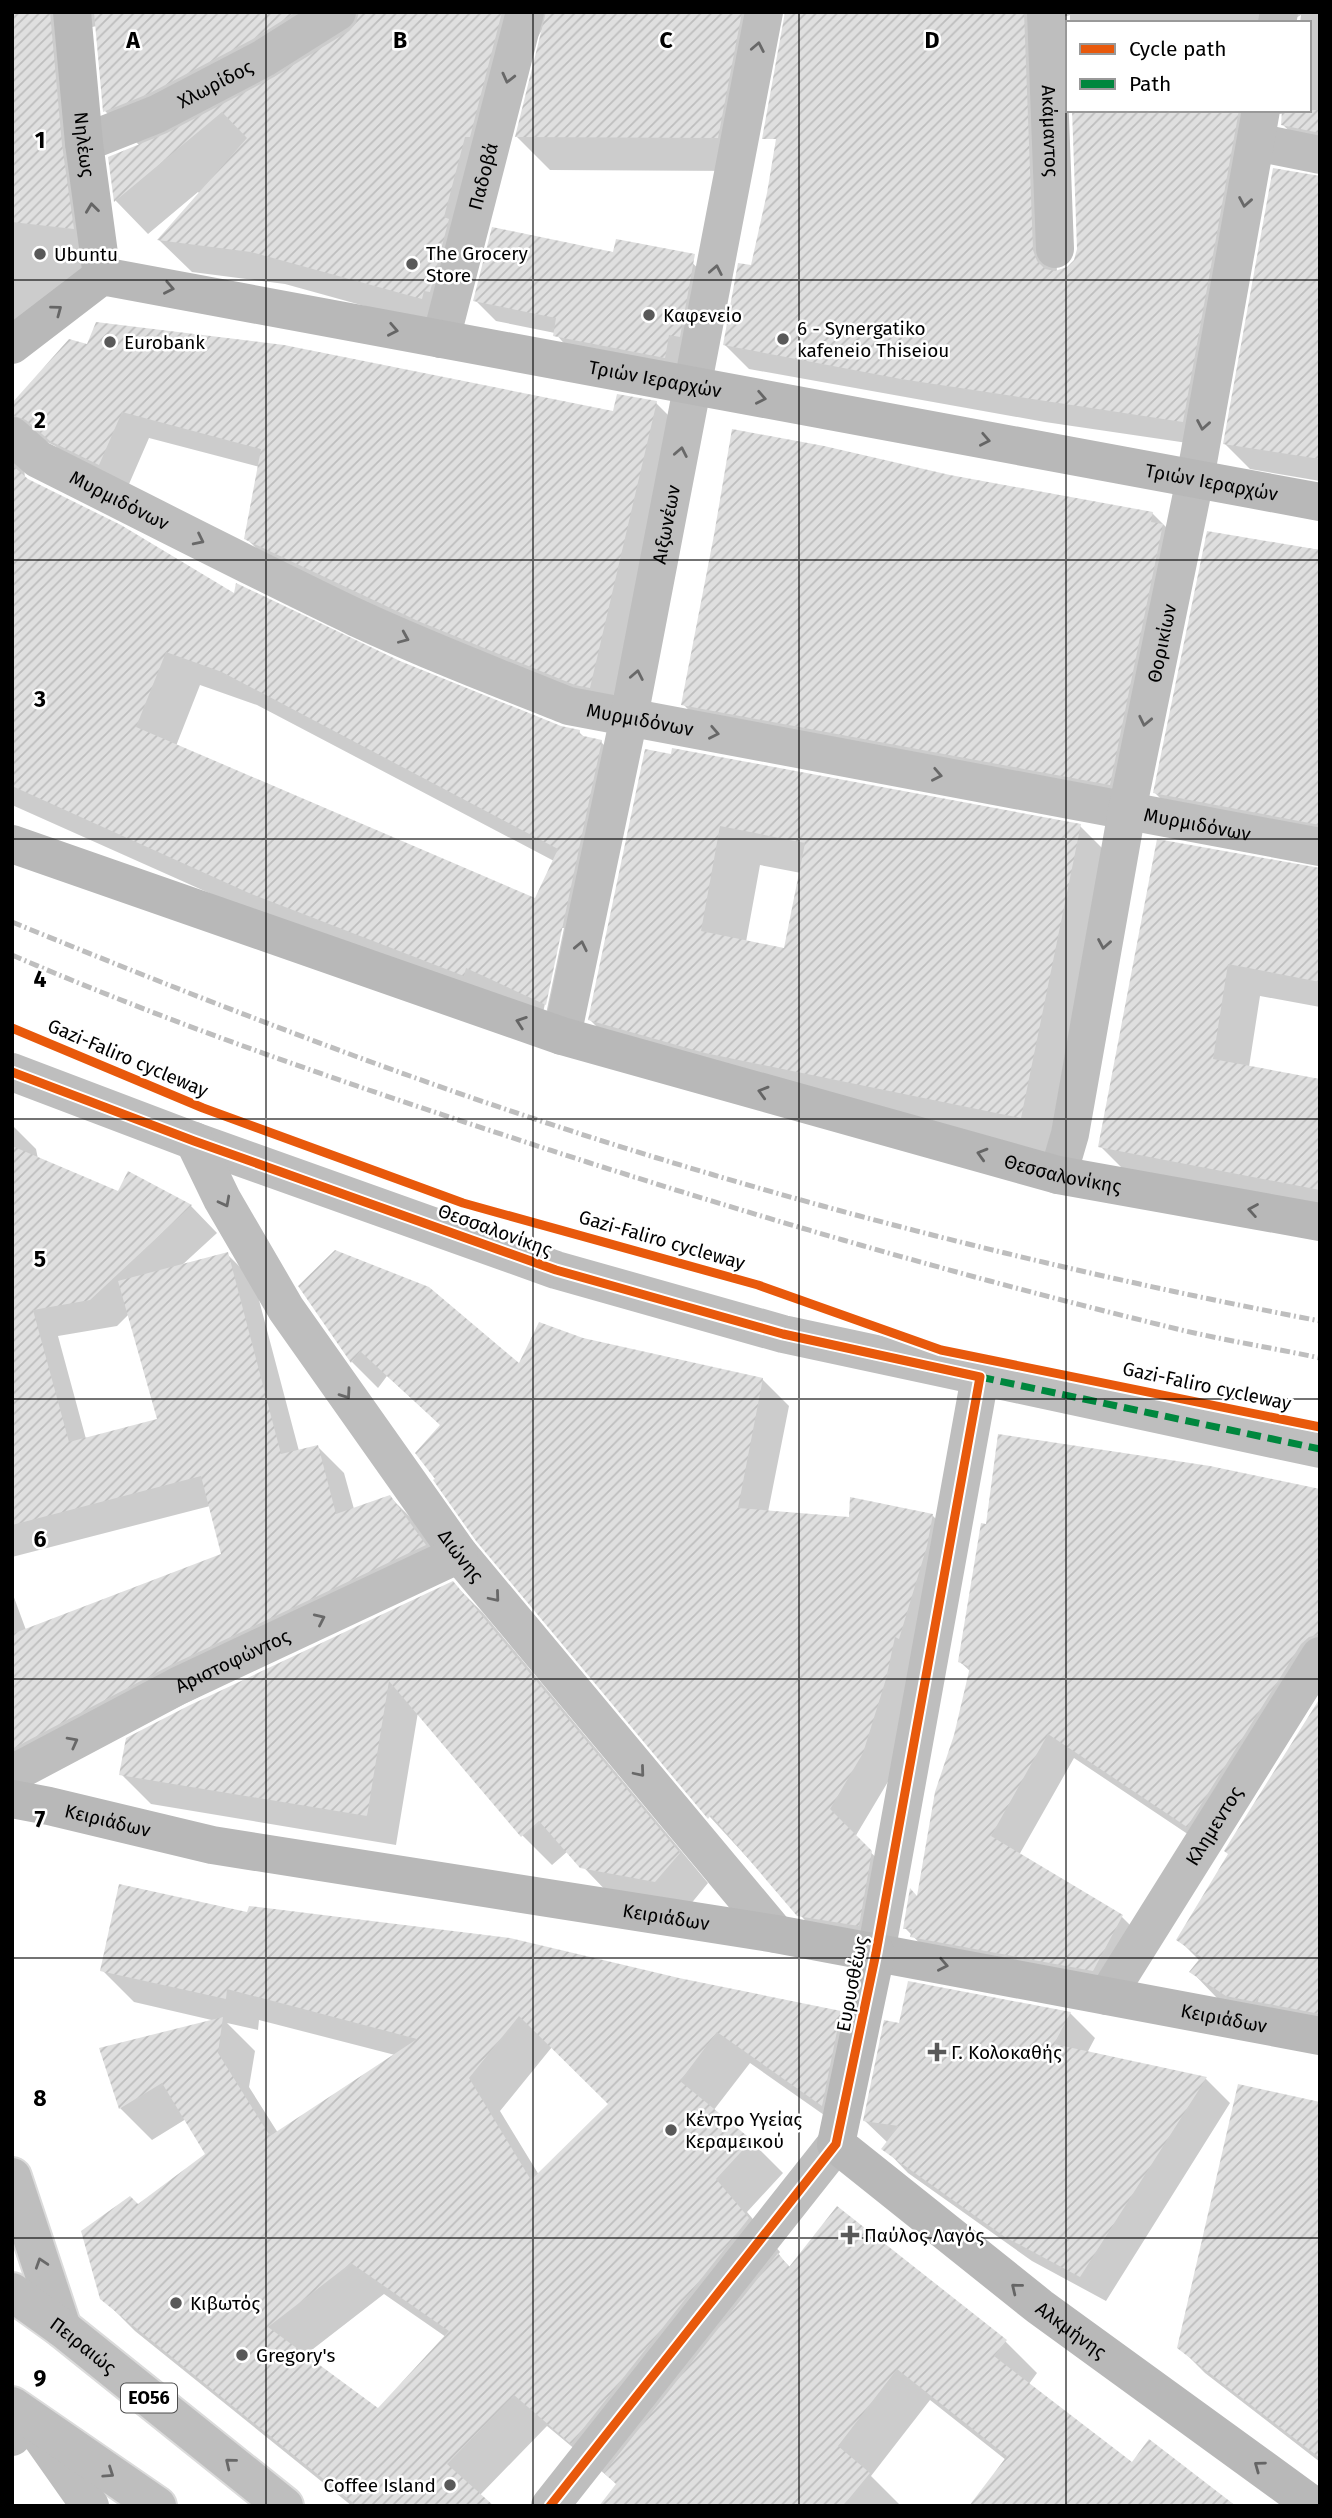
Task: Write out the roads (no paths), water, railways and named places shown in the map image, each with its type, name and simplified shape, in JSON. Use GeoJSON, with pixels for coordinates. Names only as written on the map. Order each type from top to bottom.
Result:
{"type":"FeatureCollection","features":[{"type":"Feature","properties":{"kind":"street","name":"Νηλέως"},"geometry":{"type":"LineString","coordinates":[[72,12],[84,143],[102,276]]}},
{"type":"Feature","properties":{"kind":"street","name":"Χλωρίδος"},"geometry":{"type":"LineString","coordinates":[[84,143],[157,114],[264,58],[337,12]]}},
{"type":"Feature","properties":{"kind":"street","name":"Παδοβά"},"geometry":{"type":"LineString","coordinates":[[441,339],[525,12]]}},
{"type":"Feature","properties":{"kind":"street","name":"Αιξωνέων"},"geometry":{"type":"LineString","coordinates":[[562,1036],[629,717],[764,12]]}},
{"type":"Feature","properties":{"kind":"street","name":"Ακάμαντος"},"geometry":{"type":"LineString","coordinates":[[1046,12],[1055,249]]}},
{"type":"Feature","properties":{"kind":"street"},"geometry":{"type":"LineString","coordinates":[[1258,126],[1320,155]]}},
{"type":"Feature","properties":{"kind":"street","name":"Θορικίων"},"geometry":{"type":"LineString","coordinates":[[1058,1175],[1070,1134],[1127,811],[1195,479],[1258,126]]}},
{"type":"Feature","properties":{"kind":"street","name":"Τριών Ιεραρχών"},"geometry":{"type":"LineString","coordinates":[[102,276],[1320,502]]}},
{"type":"Feature","properties":{"kind":"street"},"geometry":{"type":"LineString","coordinates":[[12,345],[102,276]]}},
{"type":"Feature","properties":{"kind":"street","name":"Μυρμιδόνων"},"geometry":{"type":"LineString","coordinates":[[12,436],[38,459],[360,619],[569,706],[1320,847]]}},
{"type":"Feature","properties":{"kind":"street","name":"Θεσσαλονίκης"},"geometry":{"type":"LineString","coordinates":[[12,844],[562,1036],[1058,1175],[1320,1222]]}},
{"type":"Feature","properties":{"kind":"street","name":"Θεσσαλονίκης"},"geometry":{"type":"LineString","coordinates":[[12,1072],[194,1141],[556,1270],[783,1334],[1320,1449]]}},
{"type":"Feature","properties":{"kind":"street","name":"Διώνης"},"geometry":{"type":"LineString","coordinates":[[194,1141],[222,1199],[286,1309],[458,1554],[776,1934]]}},
{"type":"Feature","properties":{"kind":"street","name":"Ευρυσθέως"},"geometry":{"type":"LineString","coordinates":[[550,2506],[836,2144],[876,1953],[980,1377]]}},
{"type":"Feature","properties":{"kind":"street","name":"Αριστοφώντος"},"geometry":{"type":"LineString","coordinates":[[12,1774],[178,1686],[458,1554]]}},
{"type":"Feature","properties":{"kind":"street","name":"Κλημεντος"},"geometry":{"type":"LineString","coordinates":[[1107,1996],[1320,1656]]}},
{"type":"Feature","properties":{"kind":"street","name":"Κειριάδων"},"geometry":{"type":"LineString","coordinates":[[12,1799],[212,1845],[776,1934],[1320,2036]]}},
{"type":"Feature","properties":{"kind":"street","name":"Αλκμήνης"},"geometry":{"type":"LineString","coordinates":[[836,2144],[1040,2307],[1314,2506]]}},
{"type":"Feature","properties":{"kind":"street"},"geometry":{"type":"LineString","coordinates":[[12,2177],[62,2328]]}},
{"type":"Feature","properties":{"kind":"street","name":"Πειραιώς"},"geometry":{"type":"LineString","coordinates":[[12,2292],[62,2328],[284,2506]]}},
{"type":"Feature","properties":{"kind":"street"},"geometry":{"type":"LineString","coordinates":[[18,2420],[90,2506]]}},
{"type":"Feature","properties":{"kind":"street"},"geometry":{"type":"LineString","coordinates":[[18,2420],[158,2506]]}},
{"type":"Feature","properties":{"kind":"railway"},"geometry":{"type":"LineString","coordinates":[[12,922],[360,1058],[521,1115],[634,1151],[747,1185],[974,1246],[1320,1321]]}},
{"type":"Feature","properties":{"kind":"railway"},"geometry":{"type":"LineString","coordinates":[[12,955],[135,1005],[321,1074],[672,1189],[836,1238],[1082,1305],[1203,1335],[1320,1358]]}},
{"type":"Feature","properties":{"kind":"place","name":"Ubuntu"},"geometry":{"type":"Point","coordinates":[40,254]}},
{"type":"Feature","properties":{"kind":"place","name":"The Grocery Store"},"geometry":{"type":"Point","coordinates":[412,264]}},
{"type":"Feature","properties":{"kind":"place","name":"Καφενείο"},"geometry":{"type":"Point","coordinates":[649,315]}},
{"type":"Feature","properties":{"kind":"place","name":"6 - Synergatiko kafeneio Thiseiou"},"geometry":{"type":"Point","coordinates":[783,339]}},
{"type":"Feature","properties":{"kind":"place","name":"Eurobank"},"geometry":{"type":"Point","coordinates":[110,342]}},
{"type":"Feature","properties":{"kind":"place","name":"Γ. Κολοκαθής"},"geometry":{"type":"Point","coordinates":[937,2052]}},
{"type":"Feature","properties":{"kind":"place","name":"Κέντρο Υγείας Κεραμεικού"},"geometry":{"type":"Point","coordinates":[671,2130]}},
{"type":"Feature","properties":{"kind":"place","name":"Παύλος Λαγός"},"geometry":{"type":"Point","coordinates":[850,2235]}},
{"type":"Feature","properties":{"kind":"place","name":"Κιβωτός"},"geometry":{"type":"Point","coordinates":[176,2303]}},
{"type":"Feature","properties":{"kind":"place","name":"Gregory's"},"geometry":{"type":"Point","coordinates":[242,2355]}},
{"type":"Feature","properties":{"kind":"place","name":"Coffee Island"},"geometry":{"type":"Point","coordinates":[450,2485]}}]}
